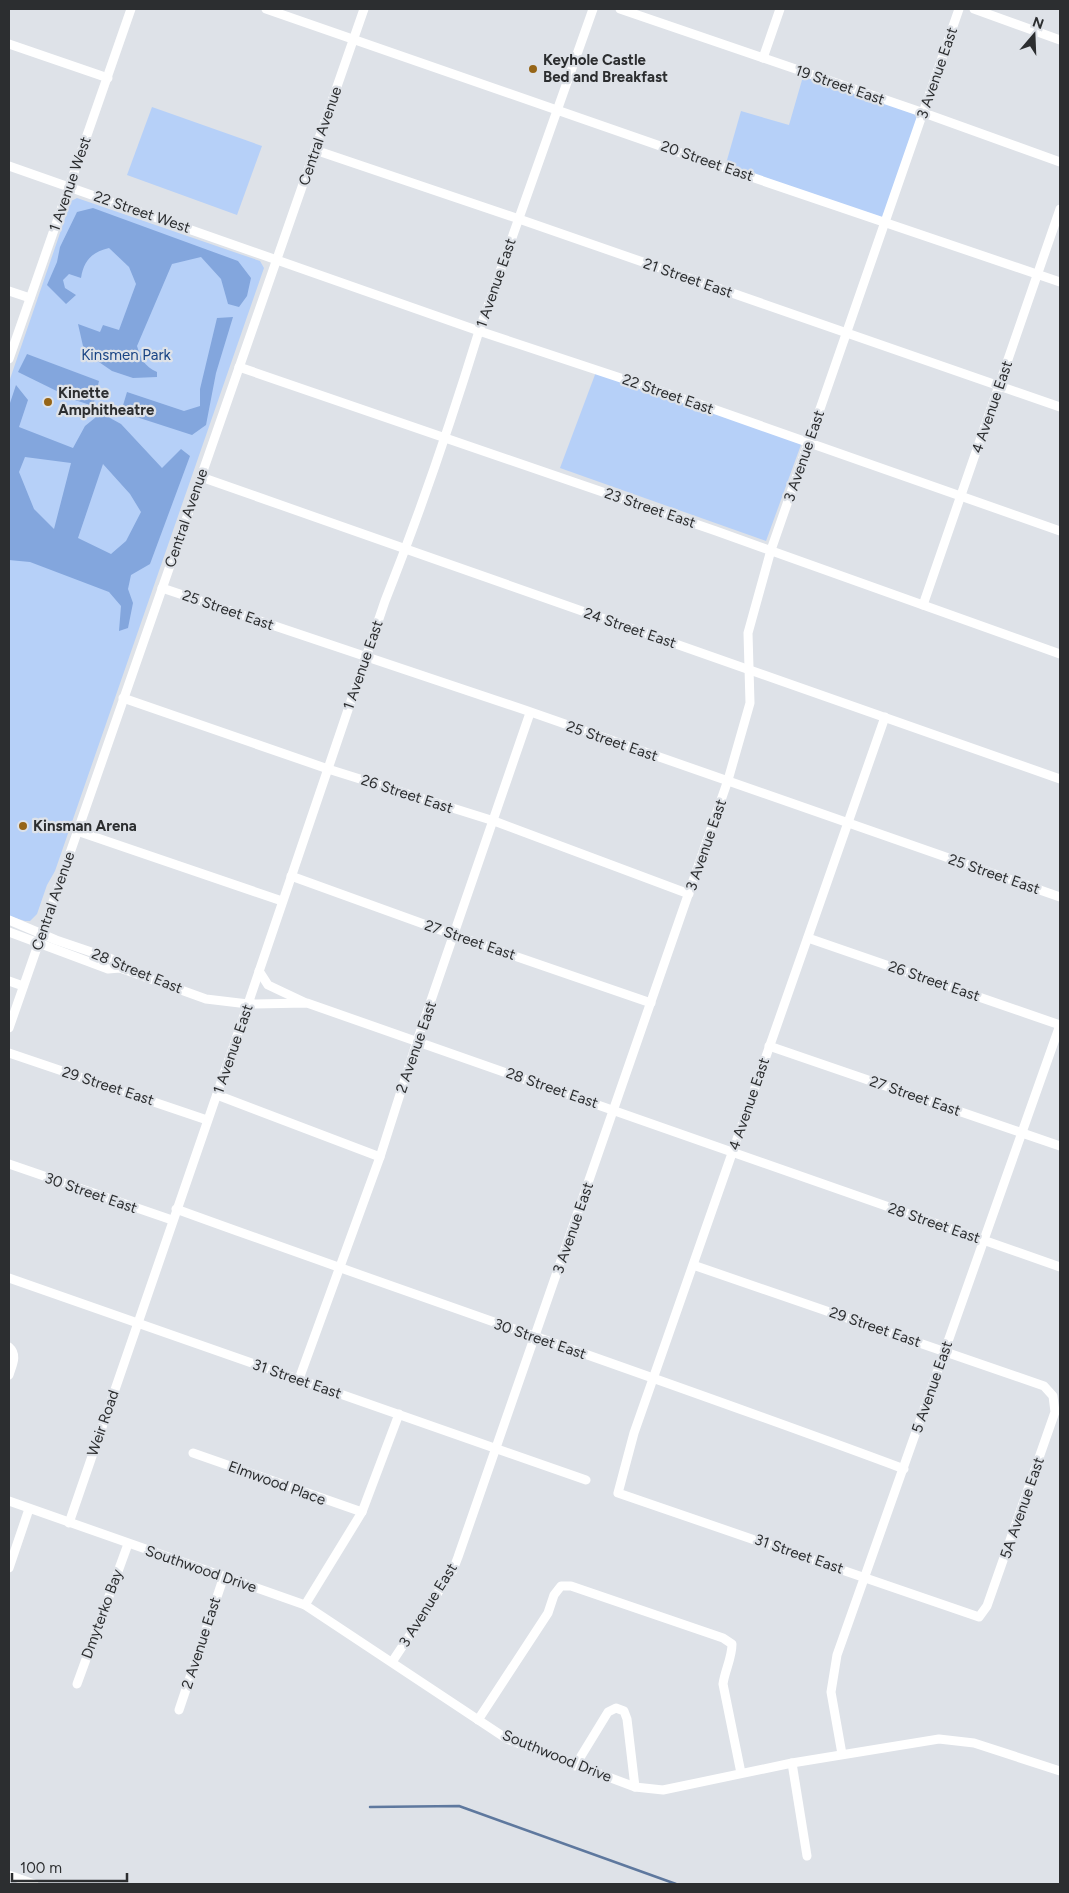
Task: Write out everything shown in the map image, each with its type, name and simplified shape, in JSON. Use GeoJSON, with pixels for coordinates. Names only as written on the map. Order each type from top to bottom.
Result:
{"type":"FeatureCollection","features":[{"type":"Feature","properties":{"kind":"street","name":"1 Avenue West"},"geometry":{"type":"LineString","coordinates":[[9,360],[131,9]]}},
{"type":"Feature","properties":{"kind":"street","name":"20 Street East"},"geometry":{"type":"LineString","coordinates":[[266,9],[1060,282]]}},
{"type":"Feature","properties":{"kind":"street","name":"Central Avenue"},"geometry":{"type":"LineString","coordinates":[[9,1028],[275,259],[364,9]]}},
{"type":"Feature","properties":{"kind":"street","name":"1 Avenue East"},"geometry":{"type":"LineString","coordinates":[[137,1323],[217,1095],[385,601],[406,549],[479,332],[593,9]]}},
{"type":"Feature","properties":{"kind":"street","name":"19 Street East"},"geometry":{"type":"LineString","coordinates":[[620,9],[924,112],[1060,162]]}},
{"type":"Feature","properties":{"kind":"street"},"geometry":{"type":"LineString","coordinates":[[763,58],[780,9]]}},
{"type":"Feature","properties":{"kind":"street","name":"3 Avenue East"},"geometry":{"type":"LineString","coordinates":[[392,1662],[452,1570],[689,894],[728,780],[750,703],[748,633],[771,550],[959,9]]}},
{"type":"Feature","properties":{"kind":"street"},"geometry":{"type":"LineString","coordinates":[[974,9],[1060,40]]}},
{"type":"Feature","properties":{"kind":"street"},"geometry":{"type":"LineString","coordinates":[[9,44],[108,78]]}},
{"type":"Feature","properties":{"kind":"street","name":"21 Street East"},"geometry":{"type":"LineString","coordinates":[[315,150],[519,219],[1060,408]]}},
{"type":"Feature","properties":{"kind":"street","name":"22 Street West"},"geometry":{"type":"LineString","coordinates":[[9,166],[275,259]]}},
{"type":"Feature","properties":{"kind":"street","name":"4 Avenue East"},"geometry":{"type":"LineString","coordinates":[[923,605],[1060,209]]}},
{"type":"Feature","properties":{"kind":"street","name":"22 Street East"},"geometry":{"type":"LineString","coordinates":[[275,259],[479,332],[809,442],[1060,531]]}},
{"type":"Feature","properties":{"kind":"street"},"geometry":{"type":"LineString","coordinates":[[9,291],[30,298]]}},
{"type":"Feature","properties":{"kind":"street","name":"23 Street East"},"geometry":{"type":"LineString","coordinates":[[239,367],[771,550],[1060,654]]}},
{"type":"Feature","properties":{"kind":"street","name":"24 Street East"},"geometry":{"type":"LineString","coordinates":[[201,477],[1060,779]]}},
{"type":"Feature","properties":{"kind":"street","name":"25 Street East"},"geometry":{"type":"LineString","coordinates":[[162,588],[728,780],[1060,897]]}},
{"type":"Feature","properties":{"kind":"street","name":"26 Street East"},"geometry":{"type":"LineString","coordinates":[[124,698],[328,769],[494,821],[689,894]]}},
{"type":"Feature","properties":{"kind":"street","name":"2 Avenue East"},"geometry":{"type":"LineString","coordinates":[[299,1379],[380,1157],[417,1041],[530,713]]}},
{"type":"Feature","properties":{"kind":"street","name":"4 Avenue East"},"geometry":{"type":"LineString","coordinates":[[618,1493],[634,1433],[885,717]]}},
{"type":"Feature","properties":{"kind":"street"},"geometry":{"type":"LineString","coordinates":[[77,831],[282,901]]}},
{"type":"Feature","properties":{"kind":"street","name":"27 Street East"},"geometry":{"type":"LineString","coordinates":[[291,876],[651,1003]]}},
{"type":"Feature","properties":{"kind":"street","name":"28 Street East"},"geometry":{"type":"LineString","coordinates":[[9,920],[56,940],[112,959],[120,968],[206,998],[248,1004],[307,1003],[1060,1267]]}},
{"type":"Feature","properties":{"kind":"street"},"geometry":{"type":"LineString","coordinates":[[9,932],[108,969],[120,968]]}},
{"type":"Feature","properties":{"kind":"street","name":"26 Street East"},"geometry":{"type":"LineString","coordinates":[[808,938],[1060,1025]]}},
{"type":"Feature","properties":{"kind":"street"},"geometry":{"type":"LineString","coordinates":[[259,971],[268,985],[307,1003]]}},
{"type":"Feature","properties":{"kind":"street"},"geometry":{"type":"LineString","coordinates":[[9,981],[23,986]]}},
{"type":"Feature","properties":{"kind":"street","name":"5 Avenue East"},"geometry":{"type":"LineString","coordinates":[[842,1754],[831,1692],[837,1655],[1060,1025]]}},
{"type":"Feature","properties":{"kind":"street","name":"27 Street East"},"geometry":{"type":"LineString","coordinates":[[769,1046],[1060,1146]]}},
{"type":"Feature","properties":{"kind":"street","name":"29 Street East"},"geometry":{"type":"LineString","coordinates":[[9,1053],[207,1120]]}},
{"type":"Feature","properties":{"kind":"street"},"geometry":{"type":"LineString","coordinates":[[217,1095],[380,1157]]}},
{"type":"Feature","properties":{"kind":"street","name":"30 Street East"},"geometry":{"type":"LineString","coordinates":[[9,1164],[172,1220]]}},
{"type":"Feature","properties":{"kind":"street","name":"30 Street East"},"geometry":{"type":"LineString","coordinates":[[176,1209],[783,1423],[904,1468]]}},
{"type":"Feature","properties":{"kind":"street","name":"29 Street East"},"geometry":{"type":"LineString","coordinates":[[693,1265],[945,1350],[1044,1386],[1053,1396]]}},
{"type":"Feature","properties":{"kind":"street","name":"31 Street East"},"geometry":{"type":"LineString","coordinates":[[9,1278],[586,1480]]}},
{"type":"Feature","properties":{"kind":"street","name":"Weir Road"},"geometry":{"type":"LineString","coordinates":[[69,1522],[137,1323]]}},
{"type":"Feature","properties":{"kind":"street"},"geometry":{"type":"LineString","coordinates":[[9,1347],[13,1350],[14,1359],[9,1375]]}},
{"type":"Feature","properties":{"kind":"street","name":"5A Avenue East"},"geometry":{"type":"LineString","coordinates":[[979,1617],[987,1606],[1055,1412],[1053,1396]]}},
{"type":"Feature","properties":{"kind":"street"},"geometry":{"type":"LineString","coordinates":[[306,1605],[362,1512],[399,1414]]}},
{"type":"Feature","properties":{"kind":"street","name":"Elmwood Place"},"geometry":{"type":"LineString","coordinates":[[193,1452],[362,1512]]}},
{"type":"Feature","properties":{"kind":"street","name":"31 Street East"},"geometry":{"type":"LineString","coordinates":[[618,1493],[979,1617]]}},
{"type":"Feature","properties":{"kind":"street","name":"Southwood Drive"},"geometry":{"type":"LineString","coordinates":[[9,1501],[306,1605],[507,1739],[635,1787],[663,1790],[792,1763],[938,1739],[974,1743],[1060,1771]]}},
{"type":"Feature","properties":{"kind":"street"},"geometry":{"type":"LineString","coordinates":[[9,1568],[29,1509]]}},
{"type":"Feature","properties":{"kind":"street","name":"Dmyterko Bay"},"geometry":{"type":"LineString","coordinates":[[77,1684],[128,1544]]}},
{"type":"Feature","properties":{"kind":"street","name":"2 Avenue East"},"geometry":{"type":"LineString","coordinates":[[179,1710],[224,1576]]}},
{"type":"Feature","properties":{"kind":"street"},"geometry":{"type":"LineString","coordinates":[[478,1720],[548,1613],[554,1595],[561,1586],[571,1586],[723,1638],[732,1644],[732,1653],[723,1684],[742,1773]]}},
{"type":"Feature","properties":{"kind":"street"},"geometry":{"type":"LineString","coordinates":[[575,1766],[608,1712],[616,1708],[624,1711],[627,1719],[635,1787]]}},
{"type":"Feature","properties":{"kind":"street"},"geometry":{"type":"LineString","coordinates":[[792,1763],[807,1856]]}},
{"type":"Feature","properties":{"kind":"street"},"geometry":{"type":"LineString","coordinates":[[9,1876],[34,1884]]}},
{"type":"Feature","properties":{"kind":"green space"},"geometry":{"type":"Polygon","coordinates":[[[804,73],[922,114],[885,222],[725,167],[741,111],[789,125],[804,73]]]}},
{"type":"Feature","properties":{"kind":"green space"},"geometry":{"type":"Polygon","coordinates":[[[152,107],[262,146],[237,215],[127,175],[152,107]]]}},
{"type":"Feature","properties":{"kind":"green space","name":"Kinsmen Park"},"geometry":{"type":"Polygon","coordinates":[[[77,198],[260,261],[264,268],[55,871],[47,885],[37,914],[30,921],[25,921],[9,916],[9,382],[71,201],[77,198]]]}},
{"type":"Feature","properties":{"kind":"green space"},"geometry":{"type":"Polygon","coordinates":[[[93,208],[238,261],[251,278],[247,296],[239,307],[228,304],[221,279],[201,257],[172,264],[137,346],[144,362],[157,372],[157,377],[133,378],[112,371],[96,360],[83,346],[78,324],[100,332],[103,325],[119,330],[136,284],[129,267],[109,248],[98,252],[90,258],[84,266],[81,278],[69,274],[63,280],[65,288],[76,295],[66,304],[47,285],[57,262],[60,247],[77,212],[93,208]]]}},
{"type":"Feature","properties":{"kind":"green space"},"geometry":{"type":"Polygon","coordinates":[[[233,317],[216,373],[206,425],[192,435],[121,412],[127,392],[184,411],[200,406],[200,389],[217,318],[233,317]]]}},
{"type":"Feature","properties":{"kind":"green space"},"geometry":{"type":"Polygon","coordinates":[[[27,354],[99,381],[93,406],[75,400],[18,372],[27,354]]]}},
{"type":"Feature","properties":{"kind":"green space"},"geometry":{"type":"Polygon","coordinates":[[[596,372],[802,442],[766,541],[560,468],[596,372]]]}},
{"type":"Feature","properties":{"kind":"green space"},"geometry":{"type":"Polygon","coordinates":[[[16,385],[28,400],[19,427],[73,448],[85,426],[101,413],[121,424],[162,468],[181,449],[190,456],[150,564],[131,575],[128,589],[133,603],[128,628],[119,631],[121,606],[109,592],[30,562],[9,560],[9,406],[16,385]],[[25,457],[19,472],[34,509],[54,529],[71,463],[25,457]],[[103,464],[78,538],[111,554],[126,541],[141,512],[130,494],[103,464]]]}},
{"type":"Feature","properties":{"kind":"waterway"},"geometry":{"type":"LineString","coordinates":[[370,1807],[459,1806],[676,1884]]}},
{"type":"Feature","properties":{"kind":"place","name":"Keyhole Castle Bed and Breakfast"},"geometry":{"type":"Point","coordinates":[533,69]}},
{"type":"Feature","properties":{"kind":"place","name":"Kinette Amphitheatre"},"geometry":{"type":"Point","coordinates":[48,402]}},
{"type":"Feature","properties":{"kind":"place","name":"Kinsman Arena"},"geometry":{"type":"Point","coordinates":[23,826]}}]}
